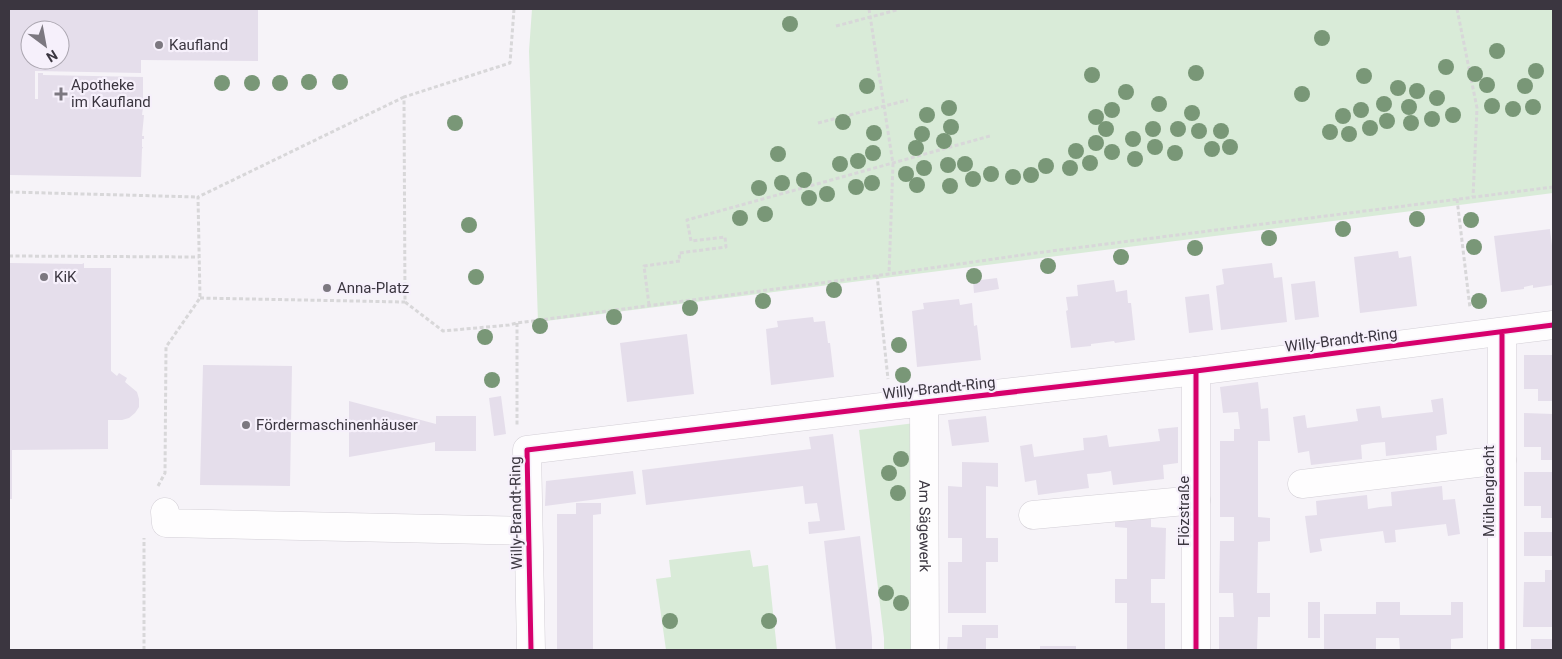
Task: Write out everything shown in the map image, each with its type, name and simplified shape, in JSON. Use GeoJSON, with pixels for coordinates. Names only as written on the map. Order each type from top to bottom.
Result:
{"type":"FeatureCollection","features":[{"type":"Feature","properties":{"kind":"street","name":"Willy-Brandt-Ring"},"geometry":{"type":"LineString","coordinates":[[531,650],[527,450],[1196,371],[1553,325]]}},
{"type":"Feature","properties":{"kind":"street","name":"Mühlengracht"},"geometry":{"type":"LineString","coordinates":[[1502,332],[1502,650]]}},
{"type":"Feature","properties":{"kind":"street","name":"Flözstraße"},"geometry":{"type":"LineString","coordinates":[[1196,371],[1196,650]]}},
{"type":"Feature","properties":{"kind":"street","name":"Am Sägewerk"},"geometry":{"type":"LineString","coordinates":[[924,402],[925,650]]}},
{"type":"Feature","properties":{"kind":"street","name":"Mühlengracht"},"geometry":{"type":"LineString","coordinates":[[1302,484],[1502,460]]}},
{"type":"Feature","properties":{"kind":"street","name":"Willy-Brandt-Ring"},"geometry":{"type":"LineString","coordinates":[[161,500],[166,523],[528,531]]}},
{"type":"Feature","properties":{"kind":"street","name":"Flözstraße"},"geometry":{"type":"LineString","coordinates":[[1033,515],[1196,500]]}},
{"type":"Feature","properties":{"kind":"path"},"geometry":{"type":"LineString","coordinates":[[9,192],[198,197],[404,98],[510,63],[514,9]]}},
{"type":"Feature","properties":{"kind":"path"},"geometry":{"type":"LineString","coordinates":[[868,9],[893,164],[889,274]]}},
{"type":"Feature","properties":{"kind":"path"},"geometry":{"type":"LineString","coordinates":[[1457,9],[1477,108],[1473,197]]}},
{"type":"Feature","properties":{"kind":"path"},"geometry":{"type":"LineString","coordinates":[[836,26],[897,10]]}},
{"type":"Feature","properties":{"kind":"path"},"geometry":{"type":"LineString","coordinates":[[404,98],[404,302]]}},
{"type":"Feature","properties":{"kind":"path"},"geometry":{"type":"LineString","coordinates":[[818,123],[908,100]]}},
{"type":"Feature","properties":{"kind":"path"},"geometry":{"type":"LineString","coordinates":[[649,305],[644,266],[680,261],[679,253],[726,247],[725,237],[691,241],[687,220],[990,136]]}},
{"type":"Feature","properties":{"kind":"path"},"geometry":{"type":"LineString","coordinates":[[200,298],[404,302],[443,331],[509,325],[1036,253],[1553,187]]}},
{"type":"Feature","properties":{"kind":"path"},"geometry":{"type":"LineString","coordinates":[[161,500],[165,473],[166,347],[200,298],[198,197]]}},
{"type":"Feature","properties":{"kind":"path"},"geometry":{"type":"LineString","coordinates":[[1457,199],[1474,336]]}},
{"type":"Feature","properties":{"kind":"path"},"geometry":{"type":"LineString","coordinates":[[9,256],[199,257]]}},
{"type":"Feature","properties":{"kind":"path"},"geometry":{"type":"LineString","coordinates":[[877,275],[890,406]]}},
{"type":"Feature","properties":{"kind":"path"},"geometry":{"type":"LineString","coordinates":[[516,323],[517,440],[527,450]]}},
{"type":"Feature","properties":{"kind":"path"},"geometry":{"type":"LineString","coordinates":[[144,532],[144,650]]}},
{"type":"Feature","properties":{"kind":"green space"},"geometry":{"type":"Polygon","coordinates":[[[532,9],[1553,9],[1553,193],[538,322],[529,51],[532,9]]]}},
{"type":"Feature","properties":{"kind":"green space"},"geometry":{"type":"Polygon","coordinates":[[[915,423],[915,650],[884,650],[859,430],[915,423]]]}},
{"type":"Feature","properties":{"kind":"green space"},"geometry":{"type":"Polygon","coordinates":[[[750,550],[753,567],[768,565],[777,650],[666,650],[656,579],[671,577],[669,560],[750,550]]]}},
{"type":"Feature","properties":{"kind":"building"},"geometry":{"type":"Polygon","coordinates":[[[9,9],[258,9],[258,61],[141,60],[141,73],[35,71],[35,99],[38,99],[38,73],[43,73],[43,75],[143,77],[144,107],[142,115],[144,115],[142,136],[144,136],[144,139],[142,139],[141,177],[9,175],[9,9]]]}},
{"type":"Feature","properties":{"kind":"building"},"geometry":{"type":"Polygon","coordinates":[[[1550,229],[1553,254],[1553,285],[1533,288],[1533,285],[1524,287],[1524,289],[1501,292],[1494,236],[1550,229]]]}},
{"type":"Feature","properties":{"kind":"building"},"geometry":{"type":"Polygon","coordinates":[[[1398,251],[1399,258],[1411,256],[1417,306],[1360,313],[1354,257],[1398,251]]]}},
{"type":"Feature","properties":{"kind":"building"},"geometry":{"type":"Polygon","coordinates":[[[9,263],[84,263],[84,268],[111,268],[111,371],[117,376],[119,373],[127,378],[125,382],[137,392],[139,399],[139,407],[129,418],[108,420],[108,449],[12,450],[12,499],[9,499],[9,263]]]}},
{"type":"Feature","properties":{"kind":"building"},"geometry":{"type":"Polygon","coordinates":[[[1272,263],[1274,278],[1282,277],[1287,322],[1221,330],[1216,286],[1224,284],[1222,269],[1272,263]]]}},
{"type":"Feature","properties":{"kind":"building"},"geometry":{"type":"Polygon","coordinates":[[[997,278],[999,289],[974,293],[973,281],[997,278]]]}},
{"type":"Feature","properties":{"kind":"building"},"geometry":{"type":"Polygon","coordinates":[[[1114,280],[1116,292],[1127,290],[1128,303],[1131,303],[1135,340],[1115,343],[1114,341],[1071,348],[1066,297],[1078,296],[1077,285],[1114,280]]]}},
{"type":"Feature","properties":{"kind":"building"},"geometry":{"type":"Polygon","coordinates":[[[1315,281],[1319,317],[1295,320],[1291,284],[1315,281]]]}},
{"type":"Feature","properties":{"kind":"building"},"geometry":{"type":"Polygon","coordinates":[[[1209,294],[1213,330],[1189,333],[1185,297],[1209,294]]]}},
{"type":"Feature","properties":{"kind":"building"},"geometry":{"type":"Polygon","coordinates":[[[959,299],[960,305],[972,303],[974,326],[977,325],[981,360],[917,367],[912,311],[924,309],[923,303],[959,299]]]}},
{"type":"Feature","properties":{"kind":"building"},"geometry":{"type":"Polygon","coordinates":[[[813,317],[814,322],[825,321],[834,377],[771,385],[766,329],[778,327],[777,321],[813,317]]]}},
{"type":"Feature","properties":{"kind":"building"},"geometry":{"type":"Polygon","coordinates":[[[687,334],[694,394],[627,402],[620,343],[687,334]]]}},
{"type":"Feature","properties":{"kind":"building"},"geometry":{"type":"Polygon","coordinates":[[[1524,355],[1553,355],[1553,401],[1538,401],[1538,389],[1524,389],[1524,355]]]}},
{"type":"Feature","properties":{"kind":"building","name":"Fördermaschinenhäuser"},"geometry":{"type":"Polygon","coordinates":[[[203,365],[292,366],[290,486],[200,485],[203,365]]]}},
{"type":"Feature","properties":{"kind":"building"},"geometry":{"type":"Polygon","coordinates":[[[1258,382],[1261,409],[1268,408],[1270,441],[1258,441],[1258,517],[1270,518],[1270,541],[1258,542],[1257,593],[1270,593],[1270,617],[1258,617],[1257,650],[1219,650],[1219,617],[1234,617],[1233,593],[1219,593],[1220,541],[1234,541],[1234,517],[1220,517],[1220,441],[1234,441],[1234,429],[1240,429],[1238,412],[1223,413],[1220,387],[1258,382]]]}},
{"type":"Feature","properties":{"kind":"building"},"geometry":{"type":"Polygon","coordinates":[[[501,396],[506,434],[494,436],[489,398],[501,396]]]}},
{"type":"Feature","properties":{"kind":"building"},"geometry":{"type":"Polygon","coordinates":[[[1443,398],[1447,434],[1436,436],[1437,450],[1386,456],[1385,442],[1373,443],[1361,445],[1362,459],[1311,465],[1309,451],[1298,453],[1293,417],[1305,415],[1307,428],[1358,421],[1356,409],[1380,406],[1382,418],[1433,412],[1431,400],[1443,398]]]}},
{"type":"Feature","properties":{"kind":"building"},"geometry":{"type":"Polygon","coordinates":[[[349,401],[436,424],[436,416],[476,416],[476,451],[435,451],[435,442],[349,457],[349,401]]]}},
{"type":"Feature","properties":{"kind":"building"},"geometry":{"type":"Polygon","coordinates":[[[1524,413],[1553,414],[1553,460],[1541,460],[1541,447],[1524,447],[1524,413]]]}},
{"type":"Feature","properties":{"kind":"building"},"geometry":{"type":"Polygon","coordinates":[[[986,416],[989,442],[952,446],[948,420],[986,416]]]}},
{"type":"Feature","properties":{"kind":"building"},"geometry":{"type":"Polygon","coordinates":[[[1178,427],[1178,463],[1163,465],[1164,479],[1113,485],[1111,471],[1087,474],[1089,488],[1038,495],[1036,480],[1025,482],[1020,446],[1032,444],[1034,457],[1084,450],[1083,438],[1107,435],[1109,447],[1160,441],[1158,429],[1178,427]]]}},
{"type":"Feature","properties":{"kind":"building"},"geometry":{"type":"Polygon","coordinates":[[[833,434],[845,530],[809,534],[808,522],[820,521],[817,503],[805,504],[803,486],[646,505],[642,470],[811,449],[809,437],[833,434]]]}},
{"type":"Feature","properties":{"kind":"building"},"geometry":{"type":"Polygon","coordinates":[[[962,462],[998,463],[998,487],[986,486],[986,538],[998,538],[998,562],[986,562],[986,613],[948,613],[948,562],[962,562],[962,538],[948,538],[948,486],[962,487],[962,462]]]}},
{"type":"Feature","properties":{"kind":"building"},"geometry":{"type":"Polygon","coordinates":[[[633,471],[636,494],[545,506],[546,481],[633,471]]]}},
{"type":"Feature","properties":{"kind":"building"},"geometry":{"type":"Polygon","coordinates":[[[1524,472],[1553,472],[1553,518],[1541,518],[1541,506],[1524,506],[1524,472]]]}},
{"type":"Feature","properties":{"kind":"building"},"geometry":{"type":"Polygon","coordinates":[[[1442,486],[1443,500],[1455,499],[1460,534],[1448,536],[1446,524],[1395,530],[1396,542],[1385,543],[1383,531],[1320,539],[1322,551],[1310,553],[1305,516],[1317,515],[1316,501],[1367,495],[1368,509],[1392,506],[1391,492],[1442,486]]]}},
{"type":"Feature","properties":{"kind":"building"},"geometry":{"type":"Polygon","coordinates":[[[576,503],[601,503],[601,514],[593,515],[593,650],[557,650],[557,514],[576,514],[576,503]]]}},
{"type":"Feature","properties":{"kind":"building"},"geometry":{"type":"Polygon","coordinates":[[[1151,515],[1151,527],[1166,528],[1165,579],[1151,579],[1151,603],[1165,603],[1165,650],[1127,650],[1127,603],[1115,603],[1115,579],[1127,579],[1127,528],[1115,527],[1115,516],[1151,515]]]}},
{"type":"Feature","properties":{"kind":"building"},"geometry":{"type":"Polygon","coordinates":[[[1524,532],[1553,532],[1553,556],[1524,556],[1524,532]]]}},
{"type":"Feature","properties":{"kind":"building"},"geometry":{"type":"Polygon","coordinates":[[[860,536],[872,650],[836,650],[824,541],[860,536]]]}},
{"type":"Feature","properties":{"kind":"building"},"geometry":{"type":"Polygon","coordinates":[[[1545,570],[1553,570],[1553,627],[1523,627],[1524,582],[1545,582],[1545,570]]]}},
{"type":"Feature","properties":{"kind":"building"},"geometry":{"type":"Polygon","coordinates":[[[1308,602],[1320,602],[1320,638],[1308,638],[1308,602]]]}},
{"type":"Feature","properties":{"kind":"building"},"geometry":{"type":"Polygon","coordinates":[[[1376,602],[1400,602],[1400,615],[1451,615],[1451,602],[1463,602],[1463,638],[1451,639],[1451,650],[1400,650],[1399,638],[1376,638],[1376,650],[1324,650],[1324,614],[1376,614],[1376,602]]]}},
{"type":"Feature","properties":{"kind":"building"},"geometry":{"type":"Polygon","coordinates":[[[962,625],[998,625],[998,638],[986,638],[986,650],[947,650],[948,637],[962,637],[962,625]]]}},
{"type":"Feature","properties":{"kind":"building"},"geometry":{"type":"Polygon","coordinates":[[[1531,639],[1553,639],[1553,650],[1531,650],[1531,639]]]}},
{"type":"Feature","properties":{"kind":"building"},"geometry":{"type":"Polygon","coordinates":[[[1040,646],[1076,646],[1076,650],[1040,650],[1040,646]]]}},
{"type":"Feature","properties":{"kind":"cycle path"},"geometry":{"type":"LineString","coordinates":[[531,650],[527,450],[1196,371],[1553,325]]}},
{"type":"Feature","properties":{"kind":"cycle path"},"geometry":{"type":"LineString","coordinates":[[1502,332],[1502,650]]}},
{"type":"Feature","properties":{"kind":"cycle path"},"geometry":{"type":"LineString","coordinates":[[1196,371],[1196,650]]}},
{"type":"Feature","properties":{"kind":"place","name":"Kaufland"},"geometry":{"type":"Point","coordinates":[159,45]}},
{"type":"Feature","properties":{"kind":"place","name":"Apotheke im Kaufland"},"geometry":{"type":"Point","coordinates":[61,94]}},
{"type":"Feature","properties":{"kind":"place","name":"KiK"},"geometry":{"type":"Point","coordinates":[44,277]}},
{"type":"Feature","properties":{"kind":"place","name":"Anna-Platz"},"geometry":{"type":"Point","coordinates":[327,288]}},
{"type":"Feature","properties":{"kind":"place","name":"Fördermaschinenhäuser"},"geometry":{"type":"Point","coordinates":[246,425]}}]}
